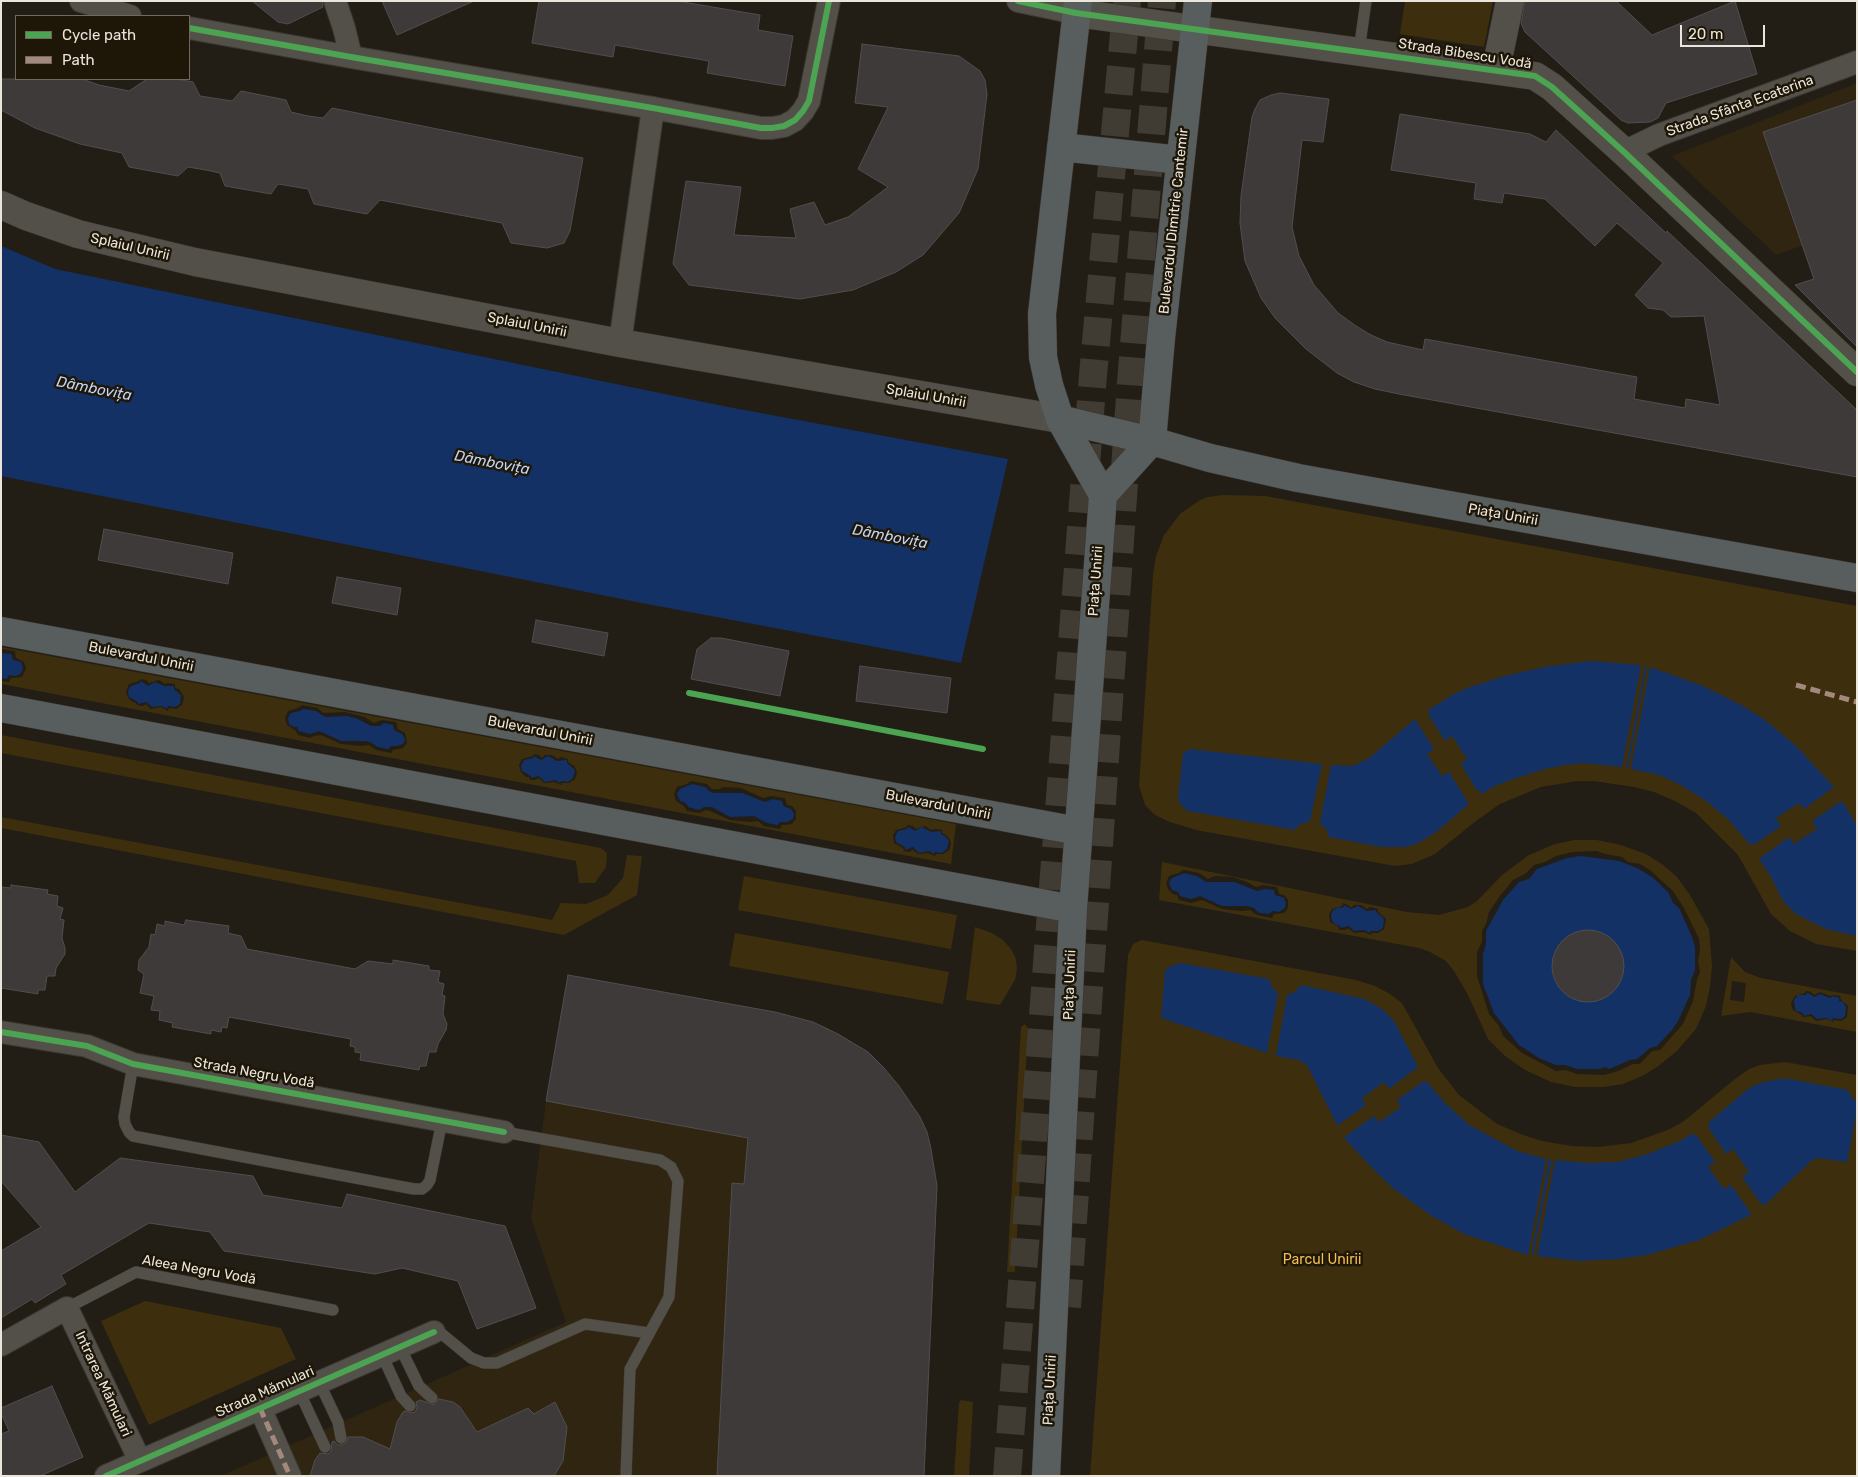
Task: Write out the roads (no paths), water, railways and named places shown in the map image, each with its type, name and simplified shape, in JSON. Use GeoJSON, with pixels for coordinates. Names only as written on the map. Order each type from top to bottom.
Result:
{"type":"FeatureCollection","features":[{"type":"Feature","properties":{"kind":"main road","name":"Bulevardul Dimitrie Cantemir"},"geometry":{"type":"LineString","coordinates":[[1152,441],[1161,338],[1198,1]]}},
{"type":"Feature","properties":{"kind":"main road"},"geometry":{"type":"LineString","coordinates":[[1496,69],[1510,1]]}},
{"type":"Feature","properties":{"kind":"main road","name":"Strada Bibescu Vodă"},"geometry":{"type":"LineString","coordinates":[[1077,7],[1195,29],[1525,73],[1544,81],[1624,152],[1857,372]]}},
{"type":"Feature","properties":{"kind":"main road"},"geometry":{"type":"LineString","coordinates":[[1077,7],[1042,314],[1043,357],[1048,385],[1060,419],[1102,495],[1152,441]]}},
{"type":"Feature","properties":{"kind":"main road"},"geometry":{"type":"LineString","coordinates":[[1061,147],[1180,160]]}},
{"type":"Feature","properties":{"kind":"main road","name":"Splaiul Unirii"},"geometry":{"type":"LineString","coordinates":[[1,205],[78,234],[204,264],[620,342],[1060,419]]}},
{"type":"Feature","properties":{"kind":"main road","name":"Piața Unirii"},"geometry":{"type":"LineString","coordinates":[[1060,419],[1152,441],[1210,458],[1298,478],[1857,578]]}},
{"type":"Feature","properties":{"kind":"main road","name":"Piața Unirii"},"geometry":{"type":"LineString","coordinates":[[1046,1476],[1073,909],[1102,495]]}},
{"type":"Feature","properties":{"kind":"main road","name":"Bulevardul Unirii"},"geometry":{"type":"LineString","coordinates":[[1,632],[1078,831]]}},
{"type":"Feature","properties":{"kind":"main road"},"geometry":{"type":"LineString","coordinates":[[1,708],[1073,909]]}},
{"type":"Feature","properties":{"kind":"street"},"geometry":{"type":"LineString","coordinates":[[82,1],[127,15]]}},
{"type":"Feature","properties":{"kind":"street"},"geometry":{"type":"LineString","coordinates":[[335,1],[351,57]]}},
{"type":"Feature","properties":{"kind":"street"},"geometry":{"type":"LineString","coordinates":[[190,28],[761,128],[784,126],[795,120],[804,111],[812,92],[829,1]]}},
{"type":"Feature","properties":{"kind":"street"},"geometry":{"type":"LineString","coordinates":[[1018,1],[1077,7]]}},
{"type":"Feature","properties":{"kind":"street","name":"Strada Sfânta Ecaterina"},"geometry":{"type":"LineString","coordinates":[[1624,152],[1658,136],[1857,62]]}},
{"type":"Feature","properties":{"kind":"street"},"geometry":{"type":"LineString","coordinates":[[620,342],[653,108]]}},
{"type":"Feature","properties":{"kind":"street","name":"Strada Negru Vodă"},"geometry":{"type":"LineString","coordinates":[[1,1032],[87,1046],[133,1064],[504,1132]]}},
{"type":"Feature","properties":{"kind":"street"},"geometry":{"type":"LineString","coordinates":[[1,1345],[67,1308]]}},
{"type":"Feature","properties":{"kind":"street","name":"Intrarea Mămulari"},"geometry":{"type":"LineString","coordinates":[[67,1308],[140,1461]]}},
{"type":"Feature","properties":{"kind":"street","name":"Strada Mămulari"},"geometry":{"type":"LineString","coordinates":[[106,1476],[434,1332]]}},
{"type":"Feature","properties":{"kind":"street"},"geometry":{"type":"LineString","coordinates":[[260,1408],[290,1476]]}},
{"type":"Feature","properties":{"kind":"lane"},"geometry":{"type":"LineString","coordinates":[[1359,51],[1366,1]]}},
{"type":"Feature","properties":{"kind":"lane"},"geometry":{"type":"LineString","coordinates":[[133,1064],[124,1117],[129,1132],[134,1136],[414,1189],[422,1188],[430,1180],[442,1121]]}},
{"type":"Feature","properties":{"kind":"lane"},"geometry":{"type":"LineString","coordinates":[[504,1132],[660,1160],[671,1167],[678,1181],[669,1297],[630,1369],[626,1476]]}},
{"type":"Feature","properties":{"kind":"lane","name":"Aleea Negru Vodă"},"geometry":{"type":"LineString","coordinates":[[67,1308],[136,1272],[333,1310]]}},
{"type":"Feature","properties":{"kind":"lane"},"geometry":{"type":"LineString","coordinates":[[434,1332],[442,1334],[471,1358],[484,1363],[497,1363],[585,1324],[649,1333]]}},
{"type":"Feature","properties":{"kind":"lane"},"geometry":{"type":"LineString","coordinates":[[391,1351],[419,1386],[432,1398]]}},
{"type":"Feature","properties":{"kind":"lane"},"geometry":{"type":"LineString","coordinates":[[391,1351],[401,1396],[410,1406]]}},
{"type":"Feature","properties":{"kind":"lane"},"geometry":{"type":"LineString","coordinates":[[309,1386],[338,1422],[341,1438]]}},
{"type":"Feature","properties":{"kind":"lane"},"geometry":{"type":"LineString","coordinates":[[309,1386],[326,1447]]}},
{"type":"Feature","properties":{"kind":"water","name":"Dâmbovița"},"geometry":{"type":"Polygon","coordinates":[[[1,246],[55,269],[728,407],[1008,459],[961,663],[642,603],[1,476],[1,246]]]}},
{"type":"Feature","properties":{"kind":"water"},"geometry":{"type":"Polygon","coordinates":[[[1,653],[11,654],[13,660],[21,662],[23,668],[21,673],[16,676],[9,675],[7,679],[1,678],[1,653]]]}},
{"type":"Feature","properties":{"kind":"water"},"geometry":{"type":"Polygon","coordinates":[[[1590,661],[1641,665],[1622,767],[1583,763],[1566,765],[1513,779],[1493,787],[1482,794],[1479,790],[1477,791],[1461,764],[1467,759],[1452,736],[1445,741],[1428,714],[1430,713],[1428,710],[1454,694],[1505,676],[1544,667],[1590,661]]]}},
{"type":"Feature","properties":{"kind":"water"},"geometry":{"type":"Polygon","coordinates":[[[1645,666],[1647,667],[1628,768],[1626,768],[1645,666]]]}},
{"type":"Feature","properties":{"kind":"water"},"geometry":{"type":"Polygon","coordinates":[[[1650,667],[1703,686],[1743,706],[1765,720],[1796,746],[1834,787],[1804,809],[1799,803],[1776,818],[1781,826],[1754,845],[1753,843],[1750,845],[1729,820],[1705,800],[1681,785],[1659,775],[1631,769],[1650,667]]]}},
{"type":"Feature","properties":{"kind":"water"},"geometry":{"type":"Polygon","coordinates":[[[141,681],[148,686],[155,682],[164,686],[174,686],[174,689],[181,695],[180,704],[175,707],[168,706],[167,709],[162,706],[152,707],[146,702],[138,704],[138,702],[129,697],[128,691],[131,686],[141,681]]]}},
{"type":"Feature","properties":{"kind":"water"},"geometry":{"type":"Polygon","coordinates":[[[303,709],[316,711],[325,717],[347,716],[371,726],[380,726],[384,723],[393,725],[394,730],[402,734],[405,739],[404,743],[398,746],[391,746],[388,749],[365,741],[341,741],[319,731],[310,734],[299,731],[297,727],[289,724],[288,718],[291,713],[303,709]]]}},
{"type":"Feature","properties":{"kind":"water"},"geometry":{"type":"Polygon","coordinates":[[[1415,719],[1434,749],[1427,754],[1442,776],[1449,772],[1469,804],[1435,833],[1416,844],[1406,847],[1381,847],[1329,837],[1327,830],[1320,823],[1331,765],[1352,766],[1368,759],[1415,719]]]}},
{"type":"Feature","properties":{"kind":"water"},"geometry":{"type":"Polygon","coordinates":[[[1189,749],[1322,764],[1310,821],[1299,825],[1295,830],[1188,811],[1180,804],[1178,797],[1183,754],[1189,749]]]}},
{"type":"Feature","properties":{"kind":"water"},"geometry":{"type":"Polygon","coordinates":[[[534,756],[541,760],[548,756],[557,761],[567,760],[567,763],[575,770],[573,778],[568,782],[561,781],[560,783],[555,780],[545,782],[539,776],[531,778],[531,776],[522,771],[521,766],[524,760],[534,756]]]}},
{"type":"Feature","properties":{"kind":"water"},"geometry":{"type":"Polygon","coordinates":[[[692,784],[705,787],[714,793],[742,793],[765,802],[773,799],[782,801],[783,806],[791,809],[794,814],[793,819],[787,822],[780,822],[777,825],[767,823],[754,816],[730,817],[712,807],[704,807],[699,810],[688,807],[686,803],[680,801],[677,794],[680,789],[692,784]]]}},
{"type":"Feature","properties":{"kind":"water"},"geometry":{"type":"Polygon","coordinates":[[[1840,802],[1843,802],[1857,826],[1857,936],[1826,929],[1796,914],[1783,901],[1759,859],[1789,837],[1794,844],[1817,829],[1812,821],[1840,802]]]}},
{"type":"Feature","properties":{"kind":"water"},"geometry":{"type":"Polygon","coordinates":[[[908,827],[915,831],[922,827],[931,832],[941,831],[941,834],[949,841],[947,849],[942,853],[935,852],[934,854],[929,851],[919,853],[913,847],[905,850],[905,847],[896,842],[895,837],[898,831],[908,827]]]}},
{"type":"Feature","properties":{"kind":"water"},"geometry":{"type":"Polygon","coordinates":[[[1581,856],[1619,861],[1637,868],[1652,877],[1668,892],[1673,903],[1679,908],[1695,947],[1695,970],[1691,980],[1690,995],[1672,1030],[1657,1046],[1650,1048],[1637,1059],[1609,1069],[1605,1067],[1599,1069],[1577,1069],[1565,1065],[1556,1065],[1539,1058],[1519,1045],[1494,1013],[1483,984],[1483,954],[1486,944],[1486,931],[1503,900],[1519,882],[1529,879],[1537,869],[1567,858],[1581,856]],[[1586,930],[1564,939],[1556,948],[1552,960],[1552,972],[1556,983],[1564,993],[1574,999],[1586,1002],[1598,1000],[1608,995],[1617,987],[1622,977],[1621,954],[1616,945],[1608,936],[1586,930]]]}},
{"type":"Feature","properties":{"kind":"water"},"geometry":{"type":"Polygon","coordinates":[[[1184,873],[1197,876],[1206,882],[1234,882],[1257,891],[1265,889],[1274,890],[1275,895],[1284,898],[1285,908],[1279,912],[1272,911],[1269,914],[1259,913],[1254,908],[1247,906],[1222,906],[1200,896],[1191,899],[1180,896],[1178,892],[1172,890],[1169,883],[1172,878],[1184,873]]]}},
{"type":"Feature","properties":{"kind":"water"},"geometry":{"type":"Polygon","coordinates":[[[1344,905],[1351,909],[1358,906],[1367,911],[1376,910],[1384,919],[1383,928],[1378,931],[1370,931],[1370,933],[1364,930],[1354,931],[1349,926],[1341,928],[1332,921],[1331,915],[1333,910],[1339,907],[1343,908],[1344,905]]]}},
{"type":"Feature","properties":{"kind":"water"},"geometry":{"type":"Polygon","coordinates":[[[1597,933],[1607,938],[1620,955],[1622,966],[1615,986],[1607,994],[1598,998],[1586,1000],[1565,992],[1554,972],[1554,960],[1558,949],[1575,934],[1597,933]],[[1585,957],[1580,961],[1578,969],[1582,974],[1587,976],[1592,974],[1596,966],[1594,960],[1585,957]]]}},
{"type":"Feature","properties":{"kind":"water"},"geometry":{"type":"Polygon","coordinates":[[[1180,963],[1269,979],[1272,987],[1278,993],[1267,1053],[1161,1018],[1165,970],[1180,963]]]}},
{"type":"Feature","properties":{"kind":"water"},"geometry":{"type":"Polygon","coordinates":[[[1301,985],[1364,999],[1382,1009],[1394,1021],[1418,1067],[1389,1089],[1384,1082],[1362,1098],[1366,1105],[1338,1125],[1307,1065],[1299,1060],[1276,1056],[1287,995],[1295,992],[1301,985]]]}},
{"type":"Feature","properties":{"kind":"water"},"geometry":{"type":"Polygon","coordinates":[[[1807,993],[1814,997],[1820,994],[1830,998],[1833,996],[1839,998],[1839,1001],[1843,1002],[1846,1007],[1845,1016],[1841,1019],[1833,1018],[1832,1021],[1827,1018],[1817,1019],[1811,1014],[1804,1016],[1803,1013],[1796,1011],[1794,1000],[1798,995],[1806,995],[1807,993]]]}},
{"type":"Feature","properties":{"kind":"water"},"geometry":{"type":"Polygon","coordinates":[[[1789,1079],[1848,1090],[1852,1098],[1857,1102],[1857,1109],[1847,1162],[1819,1158],[1812,1160],[1765,1205],[1763,1203],[1762,1205],[1742,1177],[1749,1172],[1733,1149],[1726,1154],[1708,1127],[1710,1125],[1708,1123],[1749,1088],[1760,1083],[1789,1079]]]}},
{"type":"Feature","properties":{"kind":"water"},"geometry":{"type":"Polygon","coordinates":[[[1424,1081],[1469,1125],[1517,1151],[1546,1159],[1528,1255],[1464,1234],[1430,1215],[1394,1189],[1344,1138],[1374,1116],[1379,1122],[1401,1107],[1397,1100],[1424,1081]]]}},
{"type":"Feature","properties":{"kind":"water"},"geometry":{"type":"Polygon","coordinates":[[[1693,1133],[1715,1162],[1708,1167],[1724,1189],[1731,1185],[1751,1215],[1699,1240],[1647,1255],[1619,1259],[1578,1261],[1537,1256],[1555,1160],[1586,1163],[1618,1162],[1648,1154],[1680,1141],[1693,1133]]]}},
{"type":"Feature","properties":{"kind":"water"},"geometry":{"type":"Polygon","coordinates":[[[1549,1159],[1552,1160],[1533,1256],[1531,1255],[1549,1159]]]}},
{"type":"Feature","properties":{"kind":"tunnel"},"geometry":{"type":"LineString","coordinates":[[1007,1476],[1093,375],[1127,1]]}},
{"type":"Feature","properties":{"kind":"tunnel"},"geometry":{"type":"LineString","coordinates":[[1067,1307],[1131,382],[1162,1]]}},
{"type":"Feature","properties":{"kind":"park label","name":"Parcul Unirii"},"geometry":{"type":"Point","coordinates":[1322,1260]}}]}
